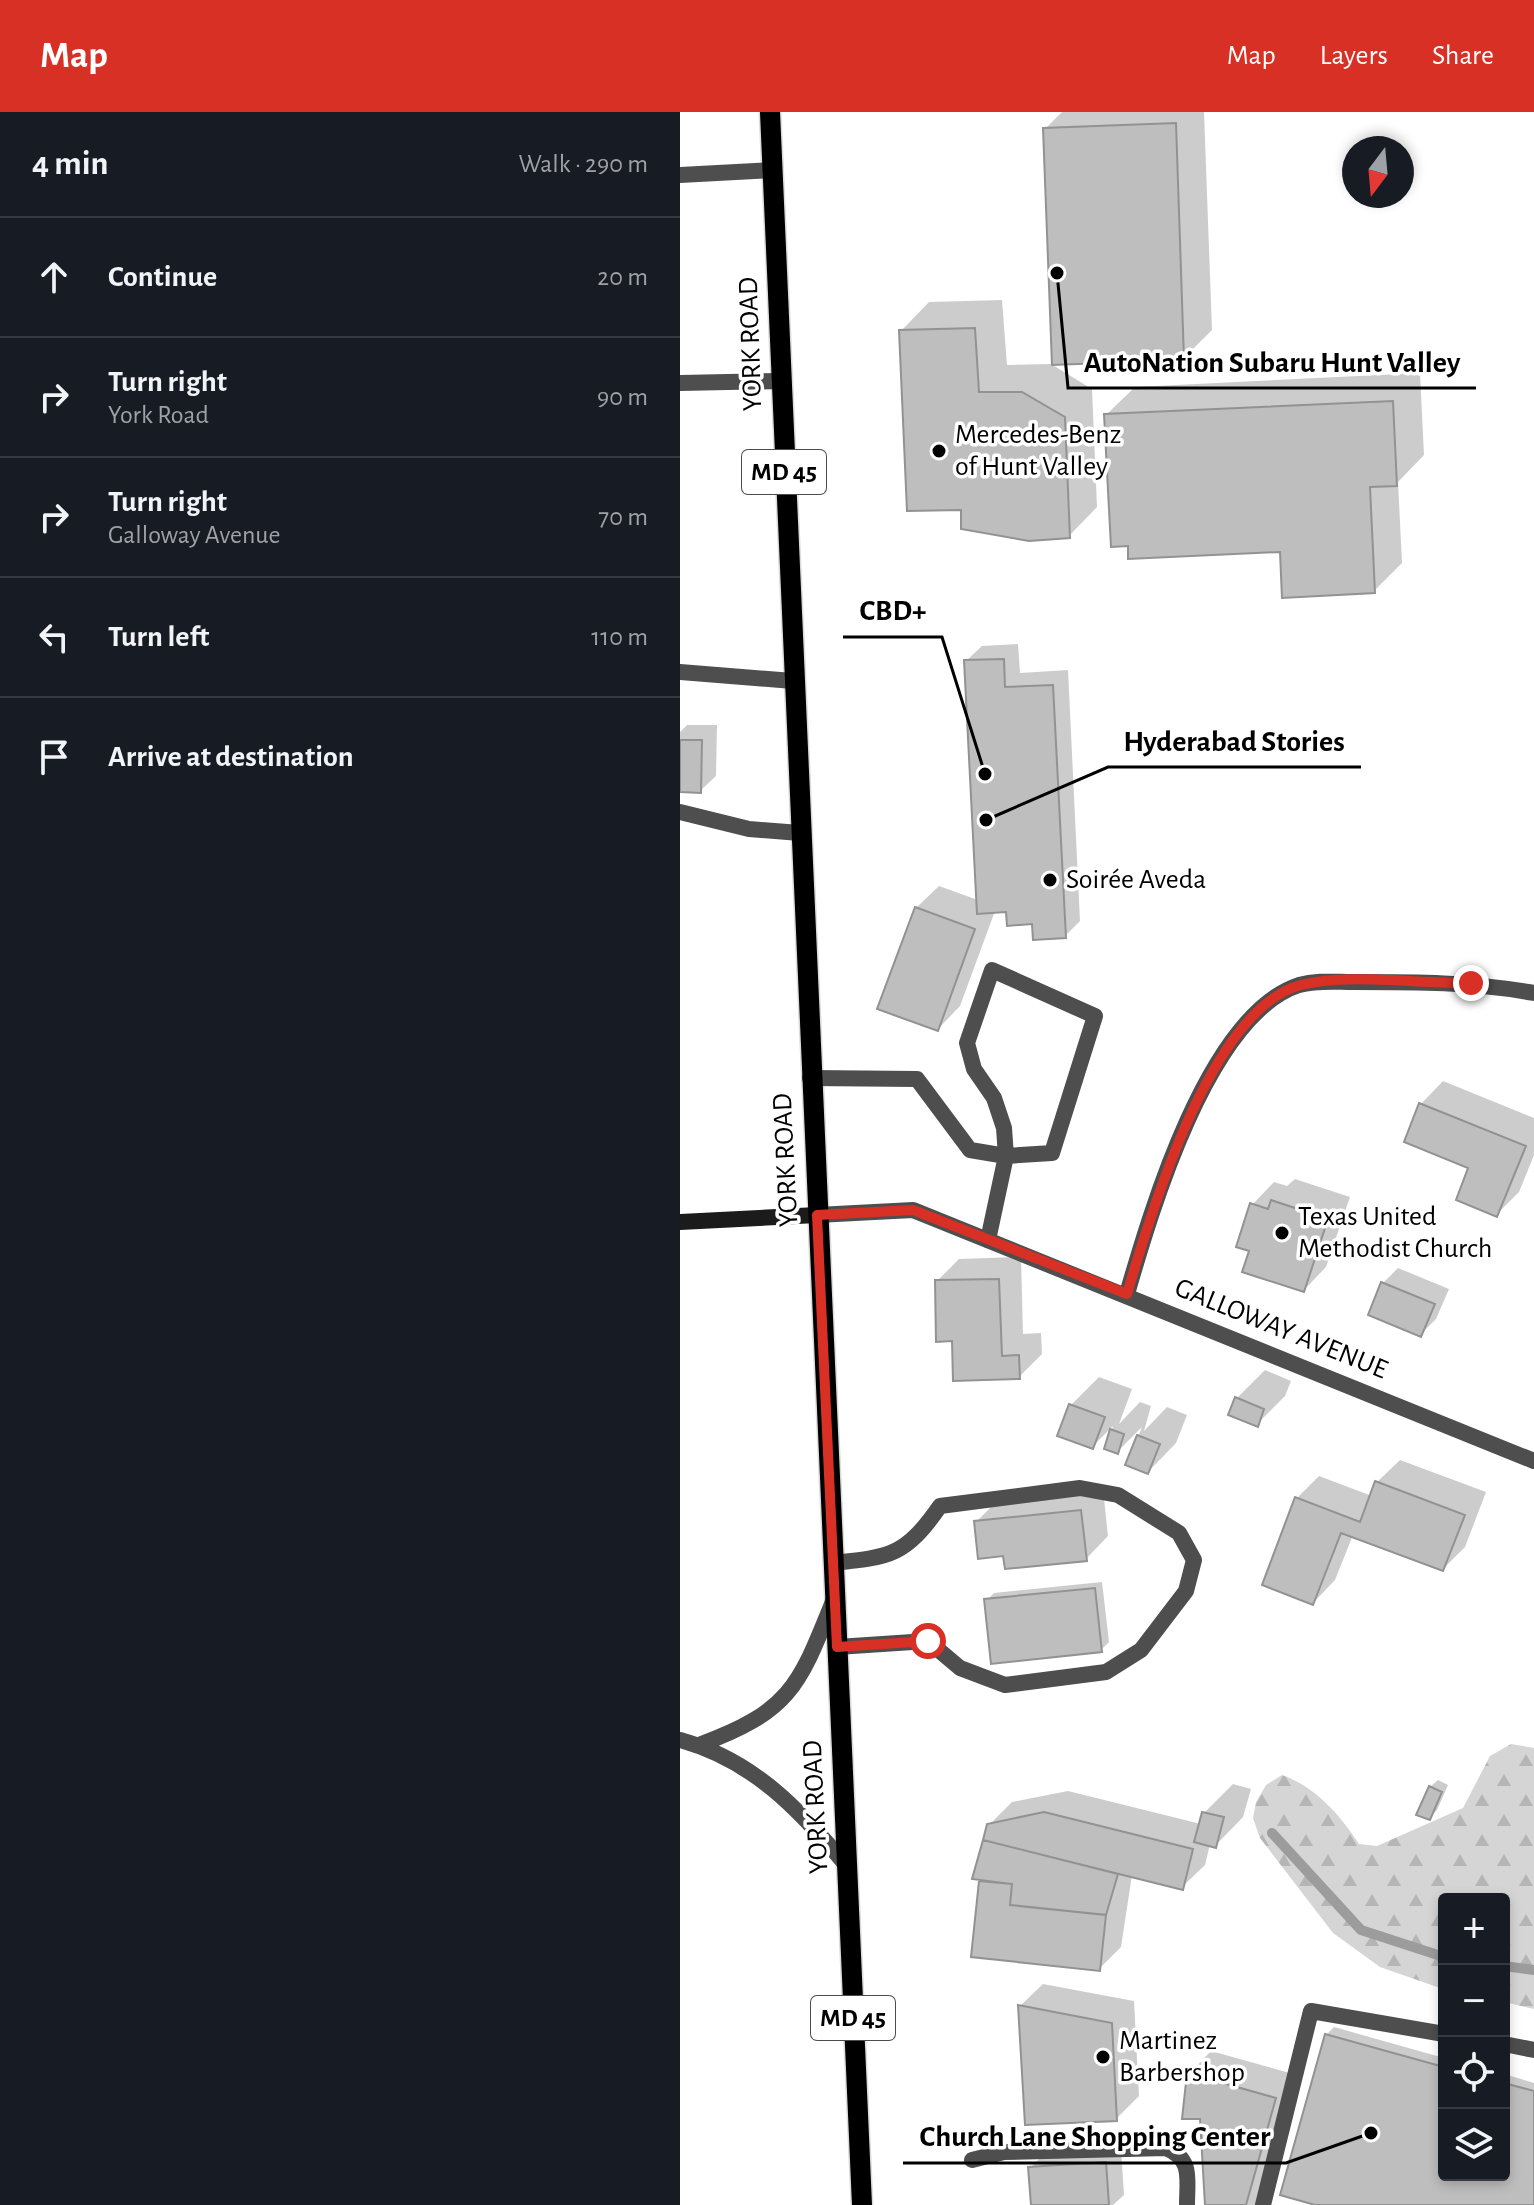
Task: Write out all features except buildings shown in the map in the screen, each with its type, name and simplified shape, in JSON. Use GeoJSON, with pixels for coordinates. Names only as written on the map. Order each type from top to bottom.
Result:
{"type":"FeatureCollection","features":[{"type":"Feature","properties":{"kind":"main road","name":"YORK ROAD"},"geometry":{"type":"LineString","coordinates":[[770,112],[810,1078],[862,2205]]}},
{"type":"Feature","properties":{"kind":"street"},"geometry":{"type":"LineString","coordinates":[[680,175],[772,170]]}},
{"type":"Feature","properties":{"kind":"street"},"geometry":{"type":"LineString","coordinates":[[680,383],[781,381]]}},
{"type":"Feature","properties":{"kind":"street"},"geometry":{"type":"LineString","coordinates":[[680,672],[793,681]]}},
{"type":"Feature","properties":{"kind":"street"},"geometry":{"type":"LineString","coordinates":[[680,812],[749,829],[800,833]]}},
{"type":"Feature","properties":{"kind":"street"},"geometry":{"type":"LineString","coordinates":[[810,1078],[917,1079],[970,1150],[1006,1156],[1052,1153],[1095,1016],[992,970],[967,1043],[974,1069],[994,1098],[1004,1128],[1006,1156],[988,1240]]}},
{"type":"Feature","properties":{"kind":"street"},"geometry":{"type":"LineString","coordinates":[[1127,1294],[1158,1190],[1204,1087],[1239,1032],[1264,1007],[1297,986],[1325,981],[1471,983],[1534,993]]}},
{"type":"Feature","properties":{"kind":"street","name":"GALLOWAY AVENUE"},"geometry":{"type":"LineString","coordinates":[[680,1222],[913,1210],[1534,1461]]}},
{"type":"Feature","properties":{"kind":"street"},"geometry":{"type":"LineString","coordinates":[[833,1563],[885,1558],[919,1537],[940,1506],[1080,1488],[1118,1495],[1155,1517],[1179,1533],[1194,1560],[1186,1591],[1141,1650],[1106,1672],[1005,1685],[960,1668],[928,1641],[837,1647]]}},
{"type":"Feature","properties":{"kind":"street"},"geometry":{"type":"LineString","coordinates":[[699,1745],[747,1727],[785,1699],[810,1659],[835,1597]]}},
{"type":"Feature","properties":{"kind":"street"},"geometry":{"type":"LineString","coordinates":[[680,1740],[739,1762],[772,1786],[807,1818],[847,1866]]}},
{"type":"Feature","properties":{"kind":"street"},"geometry":{"type":"LineString","coordinates":[[1263,2205],[1311,2011],[1438,2033]]}},
{"type":"Feature","properties":{"kind":"street"},"geometry":{"type":"LineString","coordinates":[[1510,2045],[1534,2050]]}},
{"type":"Feature","properties":{"kind":"street"},"geometry":{"type":"LineString","coordinates":[[972,2160],[1004,2152],[1166,2148],[1179,2153],[1187,2163],[1187,2205]]}},
{"type":"Feature","properties":{"kind":"green space"},"geometry":{"type":"Polygon","coordinates":[[[1511,1744],[1534,1748],[1534,2009],[1510,2003],[1510,1893],[1438,1893],[1438,1987],[1380,1967],[1333,1933],[1260,1838],[1253,1818],[1256,1802],[1266,1785],[1282,1775],[1316,1794],[1359,1844],[1377,1846],[1463,1808],[1490,1756],[1511,1744]]]}},
{"type":"Feature","properties":{"kind":"waterway"},"geometry":{"type":"LineString","coordinates":[[1272,1833],[1361,1930],[1438,1955]]}},
{"type":"Feature","properties":{"kind":"waterway"},"geometry":{"type":"LineString","coordinates":[[1510,1967],[1534,1970]]}},
{"type":"Feature","properties":{"kind":"place","name":"AutoNation Subaru Hunt Valley"},"geometry":{"type":"Point","coordinates":[1057,273]}},
{"type":"Feature","properties":{"kind":"place","name":"Mercedes-Benz of Hunt Valley"},"geometry":{"type":"Point","coordinates":[939,451]}},
{"type":"Feature","properties":{"kind":"place","name":"CBD+"},"geometry":{"type":"Point","coordinates":[985,774]}},
{"type":"Feature","properties":{"kind":"place","name":"Hyderabad Stories"},"geometry":{"type":"Point","coordinates":[986,820]}},
{"type":"Feature","properties":{"kind":"place","name":"Soirée Aveda"},"geometry":{"type":"Point","coordinates":[1050,880]}},
{"type":"Feature","properties":{"kind":"place","name":"Texas United Methodist Church"},"geometry":{"type":"Point","coordinates":[1282,1233]}},
{"type":"Feature","properties":{"kind":"place","name":"Martinez Barbershop"},"geometry":{"type":"Point","coordinates":[1103,2057]}},
{"type":"Feature","properties":{"kind":"place","name":"Church Lane Shopping Center"},"geometry":{"type":"Point","coordinates":[1371,2133]}},
{"type":"Feature","properties":{"kind":"route"},"geometry":{"type":"LineString","coordinates":[[928,1641],[837,1647],[817,1215],[913,1210],[1127,1294],[1158,1190],[1204,1087],[1239,1032],[1264,1007],[1297,986],[1325,981],[1471,983]]}}]}
